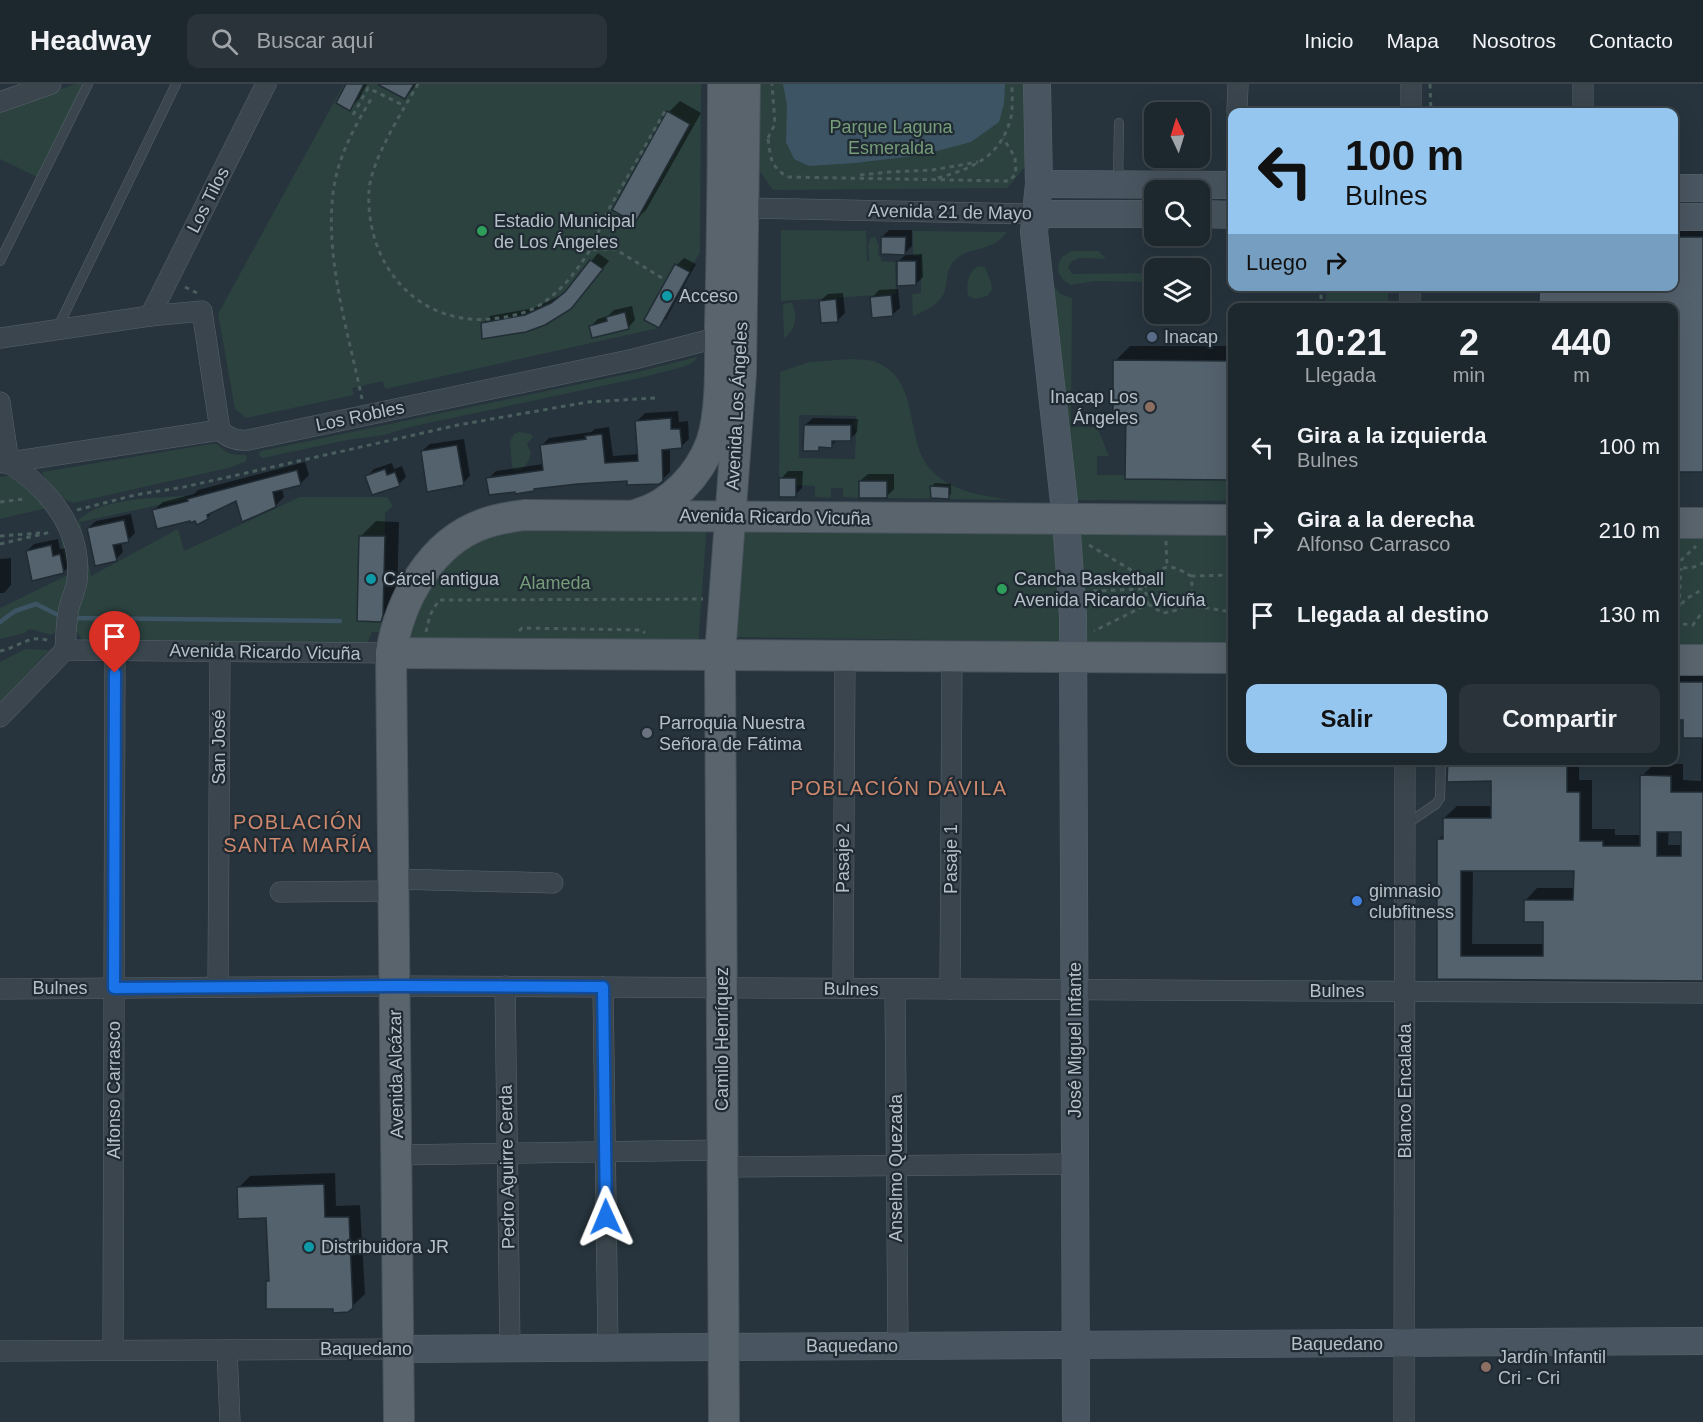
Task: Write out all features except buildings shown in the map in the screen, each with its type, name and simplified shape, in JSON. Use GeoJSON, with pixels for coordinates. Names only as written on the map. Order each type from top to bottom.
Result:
{"type":"FeatureCollection","features":[{"type":"Feature","properties":{"kind":"main road","name":"Avenida Los Ángeles"},"geometry":{"type":"LineString","coordinates":[[635,515],[646,512],[678,491],[692,476],[705,456],[716,420],[720,337],[723,84]]}},
{"type":"Feature","properties":{"kind":"main road","name":"Avenida Los Ángeles"},"geometry":{"type":"LineString","coordinates":[[720,655],[741,373],[745,84]]}},
{"type":"Feature","properties":{"kind":"main road","name":"Avenida Ricardo Vicuña"},"geometry":{"type":"LineString","coordinates":[[1228,520],[1077,529],[730,517],[524,515],[484,524],[465,532],[439,555],[418,578],[402,613],[391,653],[952,656],[1081,645],[1228,658]]}},
{"type":"Feature","properties":{"kind":"main road"},"geometry":{"type":"LineString","coordinates":[[1678,524],[1702,532]]}},
{"type":"Feature","properties":{"kind":"main road","name":"Avenida Alcázar"},"geometry":{"type":"LineString","coordinates":[[391,653],[399,1422]]}},
{"type":"Feature","properties":{"kind":"main road","name":"Camilo Henríquez"},"geometry":{"type":"LineString","coordinates":[[720,655],[724,1422]]}},
{"type":"Feature","properties":{"kind":"main road"},"geometry":{"type":"LineString","coordinates":[[1678,660],[1703,660]]}},
{"type":"Feature","properties":{"kind":"street"},"geometry":{"type":"LineString","coordinates":[[0,102],[51,84]]}},
{"type":"Feature","properties":{"kind":"street","name":"Los Tilos"},"geometry":{"type":"LineString","coordinates":[[150,316],[266,84]]}},
{"type":"Feature","properties":{"kind":"street","name":"José Miguel Infante"},"geometry":{"type":"LineString","coordinates":[[1037,84],[1039,184],[1034,232],[1077,529],[1073,616],[1081,645],[1075,990],[1076,1422]]}},
{"type":"Feature","properties":{"kind":"street"},"geometry":{"type":"LineString","coordinates":[[1237,108],[1238,84]]}},
{"type":"Feature","properties":{"kind":"street"},"geometry":{"type":"LineString","coordinates":[[1411,84],[1411,108]]}},
{"type":"Feature","properties":{"kind":"street"},"geometry":{"type":"LineString","coordinates":[[1583,84],[1583,108]]}},
{"type":"Feature","properties":{"kind":"street","name":"Avenida 21 de Mayo"},"geometry":{"type":"LineString","coordinates":[[1039,184],[1228,185]]}},
{"type":"Feature","properties":{"kind":"street"},"geometry":{"type":"LineString","coordinates":[[1093,214],[1089,192],[1106,184]]}},
{"type":"Feature","properties":{"kind":"street"},"geometry":{"type":"LineString","coordinates":[[1678,188],[1703,188]]}},
{"type":"Feature","properties":{"kind":"street","name":"Avenida 21 de Mayo"},"geometry":{"type":"LineString","coordinates":[[745,208],[1144,214]]}},
{"type":"Feature","properties":{"kind":"street"},"geometry":{"type":"LineString","coordinates":[[1210,214],[1228,215]]}},
{"type":"Feature","properties":{"kind":"street"},"geometry":{"type":"LineString","coordinates":[[1678,217],[1703,217]]}},
{"type":"Feature","properties":{"kind":"street"},"geometry":{"type":"LineString","coordinates":[[0,338],[150,316],[202,311],[220,430]]}},
{"type":"Feature","properties":{"kind":"street","name":"Los Robles"},"geometry":{"type":"LineString","coordinates":[[4,463],[220,430],[236,440],[248,440],[634,359],[720,337]]}},
{"type":"Feature","properties":{"kind":"street"},"geometry":{"type":"LineString","coordinates":[[0,402],[4,463],[25,473],[67,521],[77,552],[77,583],[68,617],[65,650],[0,717]]}},
{"type":"Feature","properties":{"kind":"street","name":"Avenida Ricardo Vicuña"},"geometry":{"type":"LineString","coordinates":[[65,650],[391,653]]}},
{"type":"Feature","properties":{"kind":"street","name":"Alfonso Carrasco"},"geometry":{"type":"LineString","coordinates":[[113,1350],[115,651]]}},
{"type":"Feature","properties":{"kind":"street","name":"San José"},"geometry":{"type":"LineString","coordinates":[[218,987],[220,652]]}},
{"type":"Feature","properties":{"kind":"street","name":"Pasaje 2"},"geometry":{"type":"LineString","coordinates":[[843,988],[845,656]]}},
{"type":"Feature","properties":{"kind":"street","name":"Pasaje 1"},"geometry":{"type":"LineString","coordinates":[[950,989],[952,656]]}},
{"type":"Feature","properties":{"kind":"street","name":"Blanco Encalada"},"geometry":{"type":"LineString","coordinates":[[1404,1422],[1405,765]]}},
{"type":"Feature","properties":{"kind":"street"},"geometry":{"type":"LineString","coordinates":[[280,892],[394,885],[553,883]]}},
{"type":"Feature","properties":{"kind":"street","name":"Bulnes"},"geometry":{"type":"LineString","coordinates":[[0,989],[505,986],[1703,993]]}},
{"type":"Feature","properties":{"kind":"street","name":"Pedro Aguirre Cerda"},"geometry":{"type":"LineString","coordinates":[[505,986],[510,1348]]}},
{"type":"Feature","properties":{"kind":"street"},"geometry":{"type":"LineString","coordinates":[[603,987],[608,1348]]}},
{"type":"Feature","properties":{"kind":"street","name":"Anselmo Quezada"},"geometry":{"type":"LineString","coordinates":[[895,989],[898,1346]]}},
{"type":"Feature","properties":{"kind":"street"},"geometry":{"type":"LineString","coordinates":[[396,1155],[605,1152],[896,1166],[1074,1164]]}},
{"type":"Feature","properties":{"kind":"street","name":"Baquedano"},"geometry":{"type":"LineString","coordinates":[[0,1351],[1703,1341]]}},
{"type":"Feature","properties":{"kind":"street"},"geometry":{"type":"LineString","coordinates":[[227,1350],[230,1422]]}},
{"type":"Feature","properties":{"kind":"lane"},"geometry":{"type":"LineString","coordinates":[[0,261],[88,84]]}},
{"type":"Feature","properties":{"kind":"lane"},"geometry":{"type":"LineString","coordinates":[[57,329],[176,84]]}},
{"type":"Feature","properties":{"kind":"lane"},"geometry":{"type":"LineString","coordinates":[[1106,184],[1119,123]]}},
{"type":"Feature","properties":{"kind":"lane"},"geometry":{"type":"LineString","coordinates":[[1405,825],[1436,804],[1440,798],[1441,765]]}},
{"type":"Feature","properties":{"kind":"path"},"geometry":{"type":"LineString","coordinates":[[418,84],[375,165],[369,191],[369,205],[379,252],[394,277],[408,294],[437,312],[452,317],[489,320],[522,314],[536,308],[561,289],[573,276],[590,250],[609,209],[665,111]]}},
{"type":"Feature","properties":{"kind":"path"},"geometry":{"type":"LineString","coordinates":[[768,138],[775,124],[772,84]]}},
{"type":"Feature","properties":{"kind":"path"},"geometry":{"type":"LineString","coordinates":[[934,179],[968,169],[987,158],[1003,138],[1011,116],[1012,84]]}},
{"type":"Feature","properties":{"kind":"path"},"geometry":{"type":"LineString","coordinates":[[1430,84],[1431,108]]}},
{"type":"Feature","properties":{"kind":"path"},"geometry":{"type":"LineString","coordinates":[[352,115],[368,88],[405,106]]}},
{"type":"Feature","properties":{"kind":"path"},"geometry":{"type":"LineString","coordinates":[[361,393],[340,292],[332,233],[333,198],[337,171],[346,145],[371,99]]}},
{"type":"Feature","properties":{"kind":"path"},"geometry":{"type":"LineString","coordinates":[[767,127],[770,155],[775,168],[787,177],[1009,181],[1016,174],[1015,157],[1003,138]]}},
{"type":"Feature","properties":{"kind":"path"},"geometry":{"type":"LineString","coordinates":[[848,177],[932,170],[980,162]]}},
{"type":"Feature","properties":{"kind":"path"},"geometry":{"type":"LineString","coordinates":[[590,250],[615,249],[662,278]]}},
{"type":"Feature","properties":{"kind":"path"},"geometry":{"type":"LineString","coordinates":[[0,544],[48,532],[67,521],[135,495],[184,487],[458,425],[588,402],[655,398]]}},
{"type":"Feature","properties":{"kind":"path"},"geometry":{"type":"LineString","coordinates":[[0,502],[24,498]]}},
{"type":"Feature","properties":{"kind":"path"},"geometry":{"type":"LineString","coordinates":[[1077,529],[1088,544],[1148,580]]}},
{"type":"Feature","properties":{"kind":"path"},"geometry":{"type":"LineString","coordinates":[[0,536],[48,532]]}},
{"type":"Feature","properties":{"kind":"path"},"geometry":{"type":"LineString","coordinates":[[1678,563],[1702,532]]}},
{"type":"Feature","properties":{"kind":"path"},"geometry":{"type":"LineString","coordinates":[[1165,534],[1167,567]]}},
{"type":"Feature","properties":{"kind":"path"},"geometry":{"type":"LineString","coordinates":[[1088,544],[1088,556]]}},
{"type":"Feature","properties":{"kind":"path"},"geometry":{"type":"LineString","coordinates":[[1679,607],[1680,568],[1694,567],[1703,563]]}},
{"type":"Feature","properties":{"kind":"path"},"geometry":{"type":"LineString","coordinates":[[1191,576],[1193,589],[1190,602],[1180,610],[1163,613],[1148,604],[1145,589],[1148,580],[1161,567],[1174,566],[1191,576],[1228,575]]}},
{"type":"Feature","properties":{"kind":"path"},"geometry":{"type":"LineString","coordinates":[[1088,591],[1145,589]]}},
{"type":"Feature","properties":{"kind":"path"},"geometry":{"type":"LineString","coordinates":[[1679,607],[1686,599],[1703,589]]}},
{"type":"Feature","properties":{"kind":"path"},"geometry":{"type":"LineString","coordinates":[[1081,645],[1148,604]]}},
{"type":"Feature","properties":{"kind":"path"},"geometry":{"type":"LineString","coordinates":[[1186,605],[1228,611]]}},
{"type":"Feature","properties":{"kind":"path"},"geometry":{"type":"LineString","coordinates":[[1678,623],[1693,625],[1703,611]]}},
{"type":"Feature","properties":{"kind":"path"},"geometry":{"type":"LineString","coordinates":[[1,652],[26,639],[39,638],[46,639],[65,650]]}},
{"type":"Feature","properties":{"kind":"green space"},"geometry":{"type":"Polygon","coordinates":[[[75,84],[88,84],[41,179],[0,159],[0,111],[75,84]]]}},
{"type":"Feature","properties":{"kind":"green space","name":"Estadio Municipal de Los Ángeles"},"geometry":{"type":"Polygon","coordinates":[[[344,84],[701,84],[700,252],[659,328],[385,389],[383,381],[352,388],[354,395],[246,418],[235,409],[218,314],[344,84]]]}},
{"type":"Feature","properties":{"kind":"green space","name":"Parque Laguna Esmeralda"},"geometry":{"type":"Polygon","coordinates":[[[757,84],[1025,84],[1026,166],[1007,188],[773,190],[756,166],[757,84]]]}},
{"type":"Feature","properties":{"kind":"green space"},"geometry":{"type":"Polygon","coordinates":[[[781,230],[866,231],[867,261],[869,261],[868,245],[871,238],[875,237],[879,246],[878,255],[882,259],[880,261],[895,262],[896,294],[781,301],[781,230]]]}},
{"type":"Feature","properties":{"kind":"green space"},"geometry":{"type":"Polygon","coordinates":[[[913,231],[1007,232],[994,244],[967,252],[955,260],[949,269],[945,291],[940,299],[930,308],[913,316],[912,294],[921,293],[921,256],[913,256],[913,231]]]}},
{"type":"Feature","properties":{"kind":"green space"},"geometry":{"type":"Polygon","coordinates":[[[1071,251],[1099,251],[1106,259],[1080,258],[1072,261],[1068,267],[1072,274],[1144,273],[1144,282],[1094,281],[1071,285],[1063,280],[1059,273],[1058,265],[1062,257],[1071,251]]]}},
{"type":"Feature","properties":{"kind":"green space"},"geometry":{"type":"Polygon","coordinates":[[[979,266],[985,267],[992,290],[987,296],[975,299],[968,296],[967,287],[972,271],[979,266]]]}},
{"type":"Feature","properties":{"kind":"green space"},"geometry":{"type":"Polygon","coordinates":[[[1053,285],[1060,294],[1072,298],[1071,427],[1097,427],[1109,456],[1097,456],[1097,475],[1125,475],[1125,479],[1228,480],[1228,501],[1077,500],[1053,285]]]}},
{"type":"Feature","properties":{"kind":"green space"},"geometry":{"type":"Polygon","coordinates":[[[1326,291],[1388,291],[1388,303],[1326,303],[1326,291]]]}},
{"type":"Feature","properties":{"kind":"green space"},"geometry":{"type":"Polygon","coordinates":[[[792,303],[795,322],[791,331],[784,338],[783,304],[792,303]]]}},
{"type":"Feature","properties":{"kind":"green space"},"geometry":{"type":"Polygon","coordinates":[[[697,357],[695,361],[686,366],[644,377],[410,427],[384,435],[347,440],[263,458],[258,455],[261,451],[637,372],[697,357]]]}},
{"type":"Feature","properties":{"kind":"green space"},"geometry":{"type":"Polygon","coordinates":[[[868,360],[892,372],[907,398],[918,444],[923,458],[932,471],[958,488],[1009,500],[887,498],[885,481],[859,481],[859,498],[843,497],[843,488],[831,488],[831,498],[815,497],[815,486],[796,485],[779,478],[780,372],[809,362],[868,360]],[[799,415],[799,458],[855,459],[856,430],[853,423],[856,416],[799,415]]]}},
{"type":"Feature","properties":{"kind":"green space"},"geometry":{"type":"Polygon","coordinates":[[[519,432],[531,434],[533,437],[527,444],[531,453],[528,462],[524,467],[515,471],[512,467],[510,441],[514,434],[519,432]]]}},
{"type":"Feature","properties":{"kind":"green space"},"geometry":{"type":"Polygon","coordinates":[[[217,444],[230,453],[246,455],[247,458],[245,462],[228,468],[73,503],[65,500],[42,472],[217,444]]]}},
{"type":"Feature","properties":{"kind":"green space"},"geometry":{"type":"Polygon","coordinates":[[[14,475],[47,508],[0,519],[0,477],[14,475]]]}},
{"type":"Feature","properties":{"kind":"green space"},"geometry":{"type":"Polygon","coordinates":[[[184,496],[187,499],[80,522],[91,576],[178,529],[184,551],[300,497],[387,497],[393,506],[385,513],[385,536],[359,536],[358,621],[383,622],[382,632],[372,632],[368,642],[364,644],[83,641],[75,629],[79,520],[100,507],[114,503],[184,496]]]}},
{"type":"Feature","properties":{"kind":"green space","name":"Alameda"},"geometry":{"type":"Polygon","coordinates":[[[707,523],[698,647],[403,645],[419,593],[486,529],[707,523]]]}},
{"type":"Feature","properties":{"kind":"green space"},"geometry":{"type":"Polygon","coordinates":[[[741,523],[1056,525],[1062,642],[732,637],[741,523]]]}},
{"type":"Feature","properties":{"kind":"green space"},"geometry":{"type":"Polygon","coordinates":[[[1078,525],[1228,526],[1228,646],[1085,644],[1078,525]]]}},
{"type":"Feature","properties":{"kind":"green space"},"geometry":{"type":"Polygon","coordinates":[[[1678,530],[1703,530],[1703,649],[1678,649],[1678,530]]]}},
{"type":"Feature","properties":{"kind":"green space"},"geometry":{"type":"Polygon","coordinates":[[[61,538],[66,539],[72,559],[57,631],[51,635],[30,629],[22,634],[0,639],[0,608],[68,575],[61,538]]]}},
{"type":"Feature","properties":{"kind":"green space"},"geometry":{"type":"Polygon","coordinates":[[[25,649],[49,650],[0,702],[0,662],[25,649]]]}},
{"type":"Feature","properties":{"kind":"water"},"geometry":{"type":"Polygon","coordinates":[[[783,84],[1005,84],[1004,104],[999,122],[971,142],[922,155],[809,166],[794,159],[786,142],[787,105],[783,84]]]}},
{"type":"Feature","properties":{"kind":"waterway"},"geometry":{"type":"LineString","coordinates":[[0,622],[15,611],[36,604],[62,617]]}},
{"type":"Feature","properties":{"kind":"waterway"},"geometry":{"type":"LineString","coordinates":[[73,618],[340,621]]}},
{"type":"Feature","properties":{"kind":"place","name":"Estadio Municipal de Los Ángeles"},"geometry":{"type":"Point","coordinates":[482,231]}},
{"type":"Feature","properties":{"kind":"place","name":"Acceso"},"geometry":{"type":"Point","coordinates":[667,296]}},
{"type":"Feature","properties":{"kind":"place","name":"Inacap"},"geometry":{"type":"Point","coordinates":[1152,337]}},
{"type":"Feature","properties":{"kind":"place","name":"Inacap Los Ángeles"},"geometry":{"type":"Point","coordinates":[1150,407]}},
{"type":"Feature","properties":{"kind":"place","name":"Cárcel antigua"},"geometry":{"type":"Point","coordinates":[371,579]}},
{"type":"Feature","properties":{"kind":"place","name":"Cancha Basketball Avenida Ricardo Vicuña"},"geometry":{"type":"Point","coordinates":[1002,589]}},
{"type":"Feature","properties":{"kind":"place","name":"Parroquia Nuestra Señora de Fátima"},"geometry":{"type":"Point","coordinates":[647,733]}},
{"type":"Feature","properties":{"kind":"place","name":"gimnasio clubfitness"},"geometry":{"type":"Point","coordinates":[1357,901]}},
{"type":"Feature","properties":{"kind":"place","name":"Distribuidora JR"},"geometry":{"type":"Point","coordinates":[309,1247]}},
{"type":"Feature","properties":{"kind":"place","name":"Jardín Infantil Cri - Cri"},"geometry":{"type":"Point","coordinates":[1486,1367]}},
{"type":"Feature","properties":{"kind":"district","name":"POBLACIÓN DÁVILA"},"geometry":{"type":"Point","coordinates":[899,788]}},
{"type":"Feature","properties":{"kind":"district","name":"POBLACIÓN SANTA MARÍA"},"geometry":{"type":"Point","coordinates":[298,834]}},
{"type":"Feature","properties":{"kind":"route"},"geometry":{"type":"LineString","coordinates":[[115,673],[114,988],[603,987],[606,1217]]}}]}
